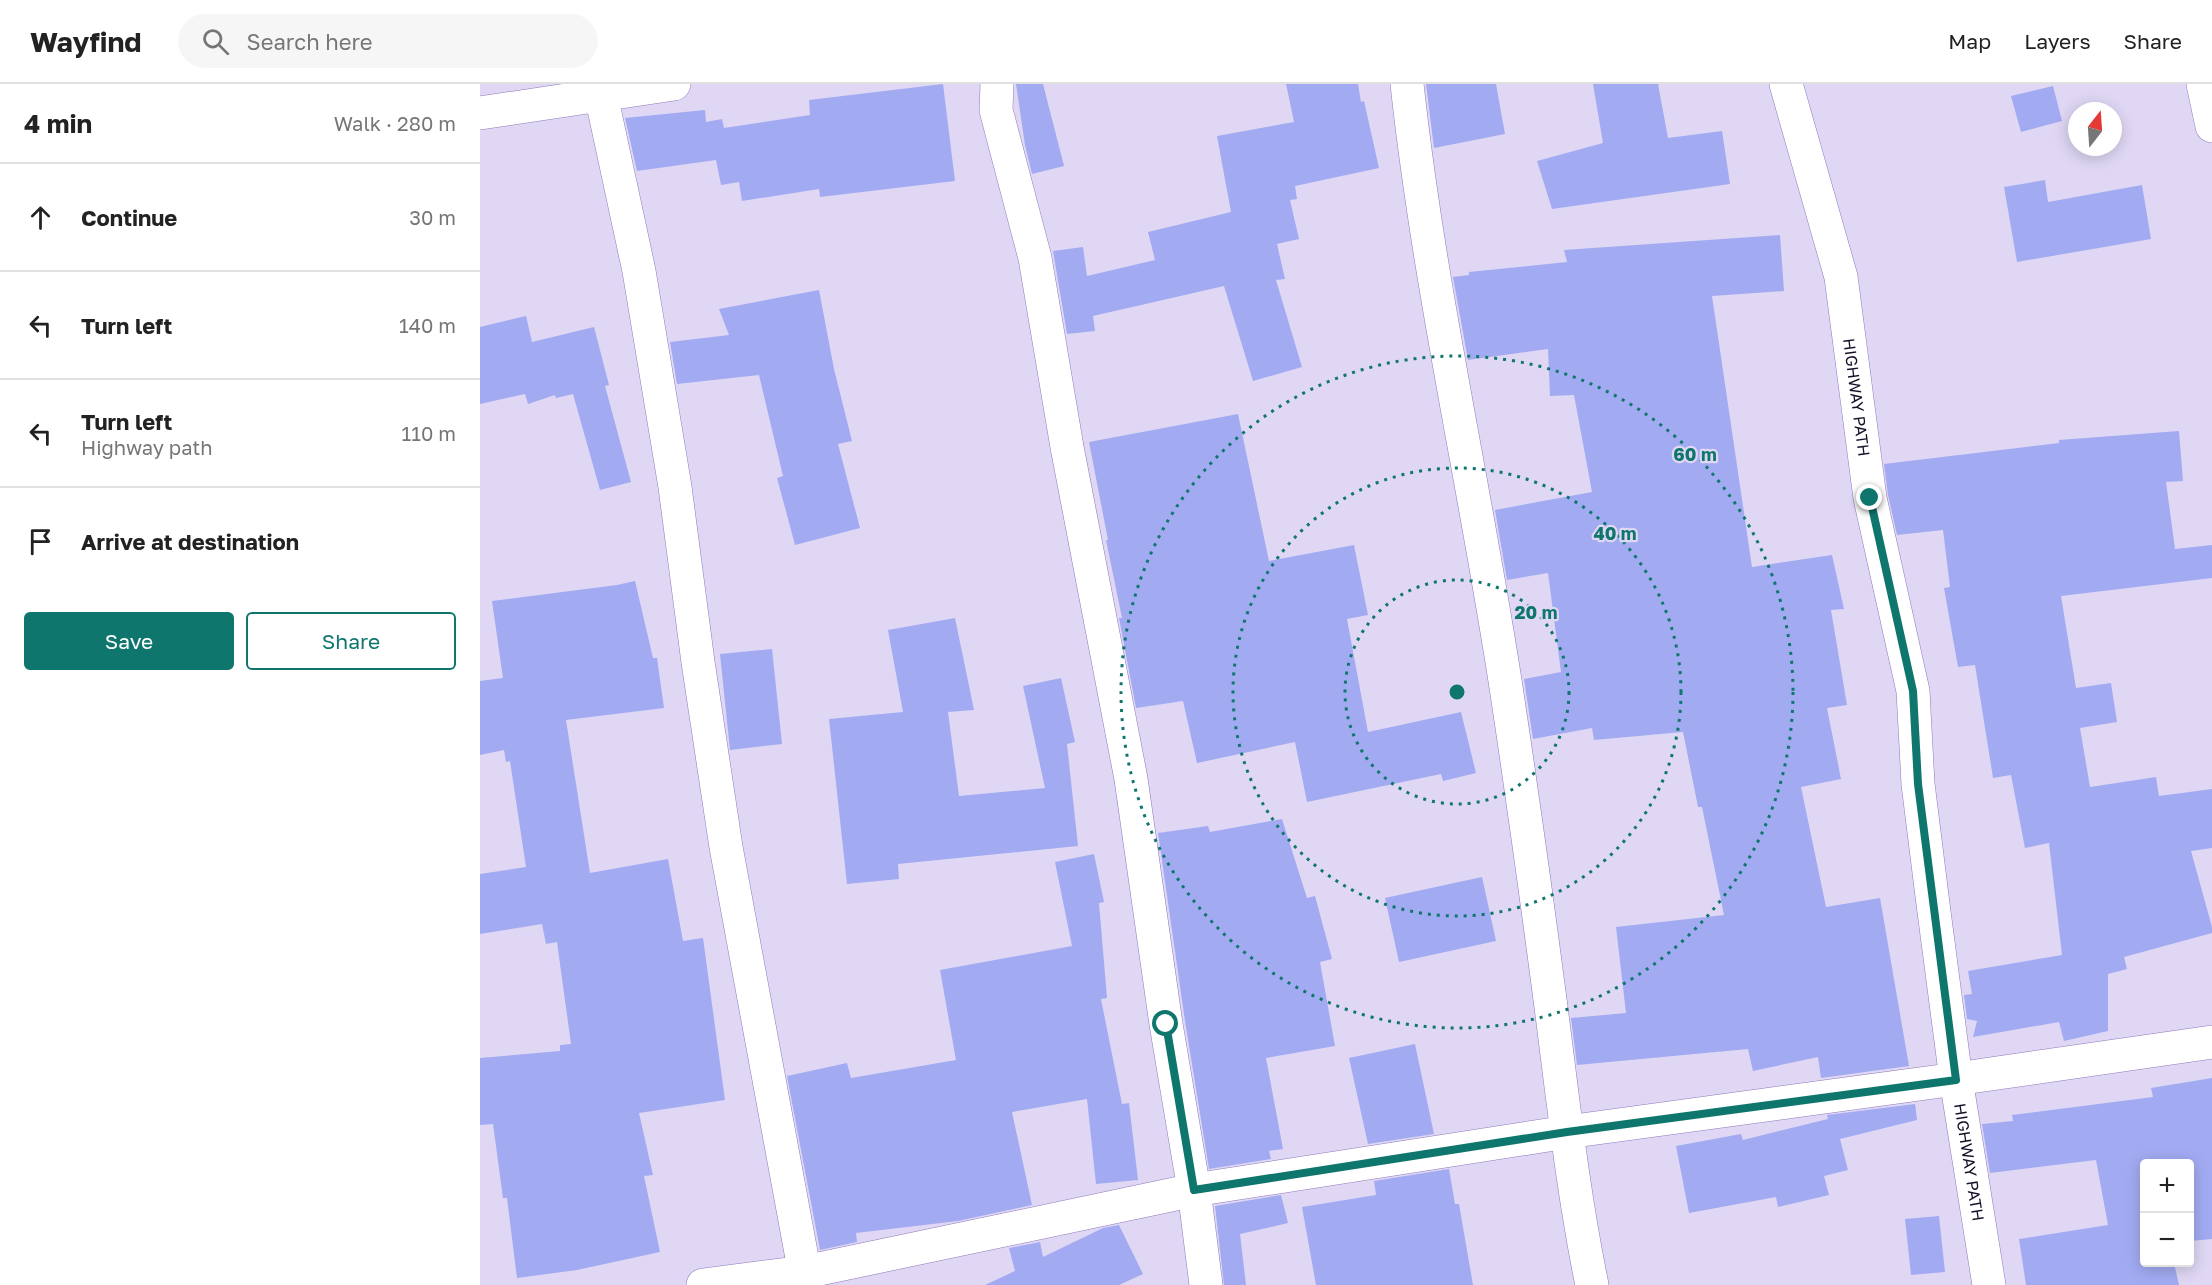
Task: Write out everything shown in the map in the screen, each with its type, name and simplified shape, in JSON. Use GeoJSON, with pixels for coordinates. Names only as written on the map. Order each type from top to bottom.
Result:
{"type":"FeatureCollection","features":[{"type":"Feature","properties":{"kind":"street"},"geometry":{"type":"LineString","coordinates":[[998,84],[996,110],[1035,258],[1067,447],[1131,779],[1166,1024],[1194,1190],[1206,1285]]}},
{"type":"Feature","properties":{"kind":"street"},"geometry":{"type":"LineString","coordinates":[[1407,84],[1441,315],[1491,588],[1525,812],[1567,1132],[1592,1285]]}},
{"type":"Feature","properties":{"kind":"street","name":"HIGHWAY PATH"},"geometry":{"type":"LineString","coordinates":[[1786,84],[1841,277],[1870,498],[1913,691],[1918,784],[1956,1080],[1989,1285]]}},
{"type":"Feature","properties":{"kind":"street"},"geometry":{"type":"LineString","coordinates":[[2203,84],[2212,126]]}},
{"type":"Feature","properties":{"kind":"street"},"geometry":{"type":"LineString","coordinates":[[480,114],[662,85]]}},
{"type":"Feature","properties":{"kind":"street"},"geometry":{"type":"LineString","coordinates":[[601,95],[639,271],[675,487],[726,847],[806,1279]]}},
{"type":"Feature","properties":{"kind":"street"},"geometry":{"type":"LineString","coordinates":[[703,1285],[806,1279],[1194,1190],[1567,1132],[1956,1080],[2212,1042]]}},
{"type":"Feature","properties":{"kind":"building"},"geometry":{"type":"Polygon","coordinates":[[[943,84],[955,181],[820,197],[819,189],[742,201],[739,182],[721,185],[716,160],[637,171],[625,118],[705,110],[706,122],[722,119],[724,128],[810,115],[809,100],[943,84]]]}},
{"type":"Feature","properties":{"kind":"building"},"geometry":{"type":"Polygon","coordinates":[[[1016,84],[1043,84],[1064,166],[1032,174],[1025,145],[1016,84]]]}},
{"type":"Feature","properties":{"kind":"building"},"geometry":{"type":"Polygon","coordinates":[[[1286,84],[1358,84],[1379,168],[1295,186],[1297,199],[1290,200],[1299,239],[1277,244],[1285,279],[1276,280],[1302,367],[1253,381],[1224,286],[1093,316],[1095,331],[1067,334],[1053,251],[1083,247],[1087,276],[1155,260],[1148,232],[1231,212],[1217,136],[1294,122],[1286,84]]]}},
{"type":"Feature","properties":{"kind":"building"},"geometry":{"type":"Polygon","coordinates":[[[1426,84],[1496,84],[1505,134],[1434,148],[1426,84]]]}},
{"type":"Feature","properties":{"kind":"building"},"geometry":{"type":"Polygon","coordinates":[[[1593,84],[1658,84],[1668,138],[1722,131],[1730,184],[1552,209],[1537,161],[1603,143],[1593,84]]]}},
{"type":"Feature","properties":{"kind":"building"},"geometry":{"type":"Polygon","coordinates":[[[2053,86],[2062,121],[2021,132],[2011,96],[2053,86]]]}},
{"type":"Feature","properties":{"kind":"building"},"geometry":{"type":"Polygon","coordinates":[[[2045,180],[2048,202],[2142,185],[2151,239],[2017,262],[2004,187],[2045,180]]]}},
{"type":"Feature","properties":{"kind":"building"},"geometry":{"type":"Polygon","coordinates":[[[1780,235],[1784,291],[1712,296],[1752,567],[1832,555],[1844,609],[1831,610],[1847,705],[1827,708],[1841,779],[1801,787],[1826,907],[1880,898],[1909,1066],[1821,1078],[1818,1057],[1753,1071],[1748,1049],[1577,1065],[1571,1018],[1626,1013],[1616,927],[1724,915],[1702,807],[1698,807],[1683,732],[1594,740],[1592,728],[1533,739],[1524,679],[1561,672],[1548,573],[1507,580],[1495,510],[1592,492],[1574,395],[1550,396],[1548,349],[1468,360],[1453,277],[1469,275],[1469,272],[1567,262],[1564,250],[1780,235]]]}},
{"type":"Feature","properties":{"kind":"building"},"geometry":{"type":"Polygon","coordinates":[[[819,290],[834,369],[852,441],[838,444],[860,528],[795,545],[777,478],[783,476],[759,375],[677,384],[670,342],[729,335],[719,309],[819,290]]]}},
{"type":"Feature","properties":{"kind":"building"},"geometry":{"type":"Polygon","coordinates":[[[526,316],[532,342],[594,327],[609,385],[605,386],[631,482],[600,490],[573,394],[556,398],[555,395],[528,404],[525,394],[480,404],[480,327],[526,316]]]}},
{"type":"Feature","properties":{"kind":"building"},"geometry":{"type":"Polygon","coordinates":[[[1238,414],[1269,561],[1354,545],[1368,615],[1347,619],[1368,732],[1461,712],[1476,773],[1443,781],[1441,774],[1307,802],[1295,742],[1197,763],[1183,701],[1136,708],[1119,618],[1122,618],[1089,442],[1238,414]]]}},
{"type":"Feature","properties":{"kind":"building"},"geometry":{"type":"Polygon","coordinates":[[[2179,431],[2183,481],[2166,482],[2175,549],[2212,545],[2212,578],[2061,596],[2076,688],[2111,683],[2117,722],[2080,728],[2090,787],[2156,777],[2159,796],[2212,789],[2212,848],[2191,851],[2212,933],[2124,957],[2127,969],[2108,974],[2108,1031],[2064,1041],[2059,1022],[1973,1037],[1977,1021],[1967,1019],[1964,995],[1972,994],[1968,971],[2062,955],[2049,843],[2025,848],[2011,775],[1993,778],[1975,665],[1958,667],[1944,588],[1950,587],[1943,530],[1897,535],[1884,464],[2059,443],[2059,440],[2179,431]]]}},
{"type":"Feature","properties":{"kind":"building"},"geometry":{"type":"Polygon","coordinates":[[[635,581],[653,658],[657,658],[664,708],[566,720],[590,873],[668,859],[683,941],[703,938],[725,1100],[639,1113],[653,1175],[644,1176],[660,1252],[577,1270],[517,1278],[507,1198],[503,1198],[493,1124],[480,1125],[480,1058],[560,1051],[560,1045],[571,1044],[557,942],[546,944],[542,924],[480,934],[480,874],[526,867],[510,761],[506,762],[504,750],[480,755],[480,681],[503,678],[492,601],[635,581]]]}},
{"type":"Feature","properties":{"kind":"building"},"geometry":{"type":"Polygon","coordinates":[[[955,618],[974,710],[948,712],[959,796],[1045,788],[1023,686],[1061,678],[1075,742],[1067,744],[1078,846],[898,864],[899,879],[847,884],[829,719],[903,712],[888,630],[955,618]]]}},
{"type":"Feature","properties":{"kind":"building"},"geometry":{"type":"Polygon","coordinates":[[[772,649],[782,744],[730,750],[720,654],[772,649]]]}},
{"type":"Feature","properties":{"kind":"building"},"geometry":{"type":"Polygon","coordinates":[[[1282,819],[1307,898],[1315,896],[1332,959],[1320,962],[1335,1046],[1266,1058],[1283,1149],[1269,1151],[1271,1159],[1209,1169],[1158,833],[1208,826],[1210,832],[1282,819]]]}},
{"type":"Feature","properties":{"kind":"building"},"geometry":{"type":"Polygon","coordinates":[[[1094,854],[1104,902],[1099,903],[1107,998],[1101,999],[1122,1104],[1129,1103],[1138,1180],[1096,1184],[1087,1099],[1012,1112],[1032,1205],[958,1221],[856,1233],[857,1242],[820,1250],[787,1076],[847,1063],[851,1078],[956,1060],[940,970],[1072,946],[1055,862],[1094,854]]]}},
{"type":"Feature","properties":{"kind":"building"},"geometry":{"type":"Polygon","coordinates":[[[1482,877],[1496,941],[1399,962],[1385,898],[1482,877]]]}},
{"type":"Feature","properties":{"kind":"building"},"geometry":{"type":"Polygon","coordinates":[[[1415,1044],[1434,1134],[1368,1144],[1349,1058],[1415,1044]]]}},
{"type":"Feature","properties":{"kind":"building"},"geometry":{"type":"Polygon","coordinates":[[[2212,1078],[2212,1239],[2194,1241],[2194,1159],[2140,1159],[2140,1267],[2175,1267],[2179,1285],[2026,1285],[2019,1239],[2108,1225],[2096,1160],[1990,1173],[1982,1124],[2013,1121],[2012,1115],[2153,1097],[2151,1088],[2212,1078]]]}},
{"type":"Feature","properties":{"kind":"building"},"geometry":{"type":"Polygon","coordinates":[[[1915,1104],[1917,1120],[1840,1139],[1848,1170],[1824,1176],[1829,1195],[1778,1207],[1776,1197],[1689,1213],[1676,1146],[1741,1134],[1743,1140],[1828,1119],[1827,1115],[1915,1104]]]}},
{"type":"Feature","properties":{"kind":"building"},"geometry":{"type":"Polygon","coordinates":[[[1449,1169],[1455,1204],[1459,1204],[1473,1285],[1316,1285],[1302,1207],[1376,1195],[1374,1181],[1449,1169]]]}},
{"type":"Feature","properties":{"kind":"building"},"geometry":{"type":"Polygon","coordinates":[[[1281,1195],[1288,1223],[1240,1234],[1246,1285],[1224,1285],[1215,1206],[1281,1195]]]}},
{"type":"Feature","properties":{"kind":"building"},"geometry":{"type":"Polygon","coordinates":[[[1939,1216],[1945,1272],[1911,1275],[1905,1219],[1939,1216]]]}},
{"type":"Feature","properties":{"kind":"building"},"geometry":{"type":"Polygon","coordinates":[[[1119,1225],[1143,1274],[1119,1285],[985,1285],[1015,1271],[1009,1248],[1040,1242],[1043,1257],[1103,1228],[1119,1225]]]}},
{"type":"Feature","properties":{"kind":"route"},"geometry":{"type":"LineString","coordinates":[[1166,1024],[1194,1190],[1567,1132],[1956,1080],[1918,784],[1913,691],[1870,498]]}}]}
